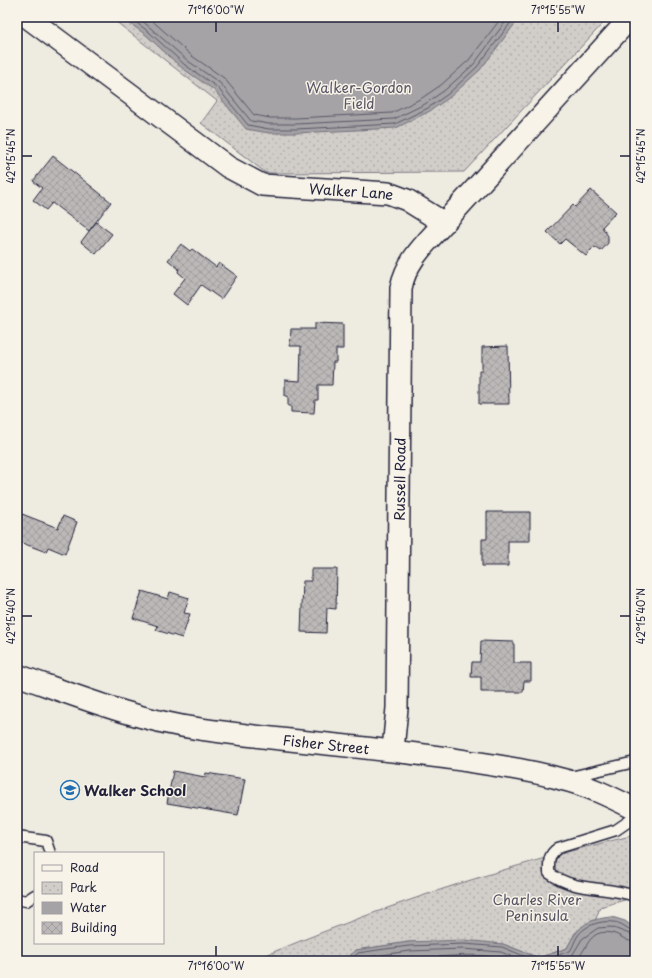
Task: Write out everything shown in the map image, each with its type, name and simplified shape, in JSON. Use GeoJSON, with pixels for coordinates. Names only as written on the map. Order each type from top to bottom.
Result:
{"type":"FeatureCollection","features":[{"type":"Feature","properties":{"kind":"street","name":"Walker Lane"},"geometry":{"type":"LineString","coordinates":[[27,17],[216,159],[262,185],[388,193],[407,200],[444,223]]}},
{"type":"Feature","properties":{"kind":"street"},"geometry":{"type":"LineString","coordinates":[[444,223],[631,17]]}},
{"type":"Feature","properties":{"kind":"street","name":"Russell Road"},"geometry":{"type":"LineString","coordinates":[[393,750],[397,708],[400,288],[402,279],[412,260],[444,223]]}},
{"type":"Feature","properties":{"kind":"street","name":"Fisher Street"},"geometry":{"type":"LineString","coordinates":[[17,674],[96,704],[173,724],[309,742],[393,750],[527,771],[563,779],[595,790],[635,809]]}},
{"type":"Feature","properties":{"kind":"lane"},"geometry":{"type":"LineString","coordinates":[[563,779],[635,762]]}},
{"type":"Feature","properties":{"kind":"lane"},"geometry":{"type":"LineString","coordinates":[[635,817],[616,830],[558,848],[550,853],[549,859],[549,873],[559,880],[578,887],[599,888],[635,896]]}},
{"type":"Feature","properties":{"kind":"lane"},"geometry":{"type":"LineString","coordinates":[[17,837],[46,841],[50,852]]}},
{"type":"Feature","properties":{"kind":"lane"},"geometry":{"type":"LineString","coordinates":[[17,899],[26,901],[34,896]]}},
{"type":"Feature","properties":{"kind":"green space","name":"Walker-Gordon Field"},"geometry":{"type":"Polygon","coordinates":[[[110,17],[608,18],[464,172],[266,173],[201,123],[217,101],[110,17]]]}},
{"type":"Feature","properties":{"kind":"green space","name":"Charles River Peninsula"},"geometry":{"type":"Polygon","coordinates":[[[635,835],[635,897],[600,907],[596,919],[586,924],[575,933],[567,948],[539,958],[503,944],[409,942],[356,950],[344,961],[252,961],[346,923],[440,890],[537,860],[635,835]]]}},
{"type":"Feature","properties":{"kind":"water"},"geometry":{"type":"Polygon","coordinates":[[[121,17],[520,17],[480,70],[450,97],[430,111],[396,128],[269,133],[246,129],[214,90],[182,68],[146,35],[121,17]]]}},
{"type":"Feature","properties":{"kind":"water"},"geometry":{"type":"Polygon","coordinates":[[[612,917],[625,921],[635,928],[635,961],[344,961],[356,950],[409,942],[464,940],[503,944],[539,958],[567,948],[575,934],[584,925],[603,918],[612,917]]]}},
{"type":"Feature","properties":{"kind":"building"},"geometry":{"type":"Polygon","coordinates":[[[53,156],[111,202],[89,231],[52,203],[46,210],[33,200],[42,188],[33,181],[53,156]]]}},
{"type":"Feature","properties":{"kind":"building"},"geometry":{"type":"Polygon","coordinates":[[[591,190],[616,212],[602,227],[608,236],[608,243],[601,251],[595,247],[586,256],[565,239],[560,244],[547,232],[573,205],[575,207],[591,190]]]}},
{"type":"Feature","properties":{"kind":"building"},"geometry":{"type":"Polygon","coordinates":[[[96,222],[112,234],[96,254],[81,242],[96,222]]]}},
{"type":"Feature","properties":{"kind":"building"},"geometry":{"type":"Polygon","coordinates":[[[181,244],[190,251],[192,249],[216,267],[219,263],[237,276],[221,299],[201,285],[187,305],[173,294],[185,278],[178,272],[179,269],[168,260],[181,244]]]}},
{"type":"Feature","properties":{"kind":"building"},"geometry":{"type":"Polygon","coordinates":[[[315,323],[343,324],[343,349],[336,349],[336,362],[333,362],[332,385],[318,385],[318,400],[315,400],[314,413],[291,412],[291,406],[288,406],[288,396],[285,396],[285,380],[300,381],[301,346],[290,346],[291,329],[315,329],[315,323]]]}},
{"type":"Feature","properties":{"kind":"building"},"geometry":{"type":"Polygon","coordinates":[[[508,346],[509,404],[479,404],[479,371],[482,371],[482,347],[508,346]]]}},
{"type":"Feature","properties":{"kind":"building"},"geometry":{"type":"Polygon","coordinates":[[[487,512],[530,512],[530,541],[508,541],[508,566],[482,566],[482,539],[487,539],[487,512]]]}},
{"type":"Feature","properties":{"kind":"building"},"geometry":{"type":"Polygon","coordinates":[[[22,514],[58,528],[63,516],[77,522],[65,554],[48,547],[46,552],[17,541],[17,526],[22,514]]]}},
{"type":"Feature","properties":{"kind":"building"},"geometry":{"type":"Polygon","coordinates":[[[311,569],[337,569],[336,609],[327,608],[326,633],[301,632],[303,581],[311,581],[311,569]]]}},
{"type":"Feature","properties":{"kind":"building"},"geometry":{"type":"Polygon","coordinates":[[[142,591],[168,599],[170,592],[189,598],[184,613],[190,614],[182,638],[156,630],[158,626],[133,618],[142,591]]]}},
{"type":"Feature","properties":{"kind":"building"},"geometry":{"type":"Polygon","coordinates":[[[481,641],[514,642],[514,663],[531,663],[531,681],[524,681],[523,692],[481,692],[481,677],[471,677],[472,662],[480,662],[481,641]]]}},
{"type":"Feature","properties":{"kind":"building"},"geometry":{"type":"Polygon","coordinates":[[[173,771],[205,777],[206,773],[245,779],[238,815],[167,803],[173,771]]]}},
{"type":"Feature","properties":{"kind":"place","name":"Walker School"},"geometry":{"type":"Point","coordinates":[70,790]}}]}
